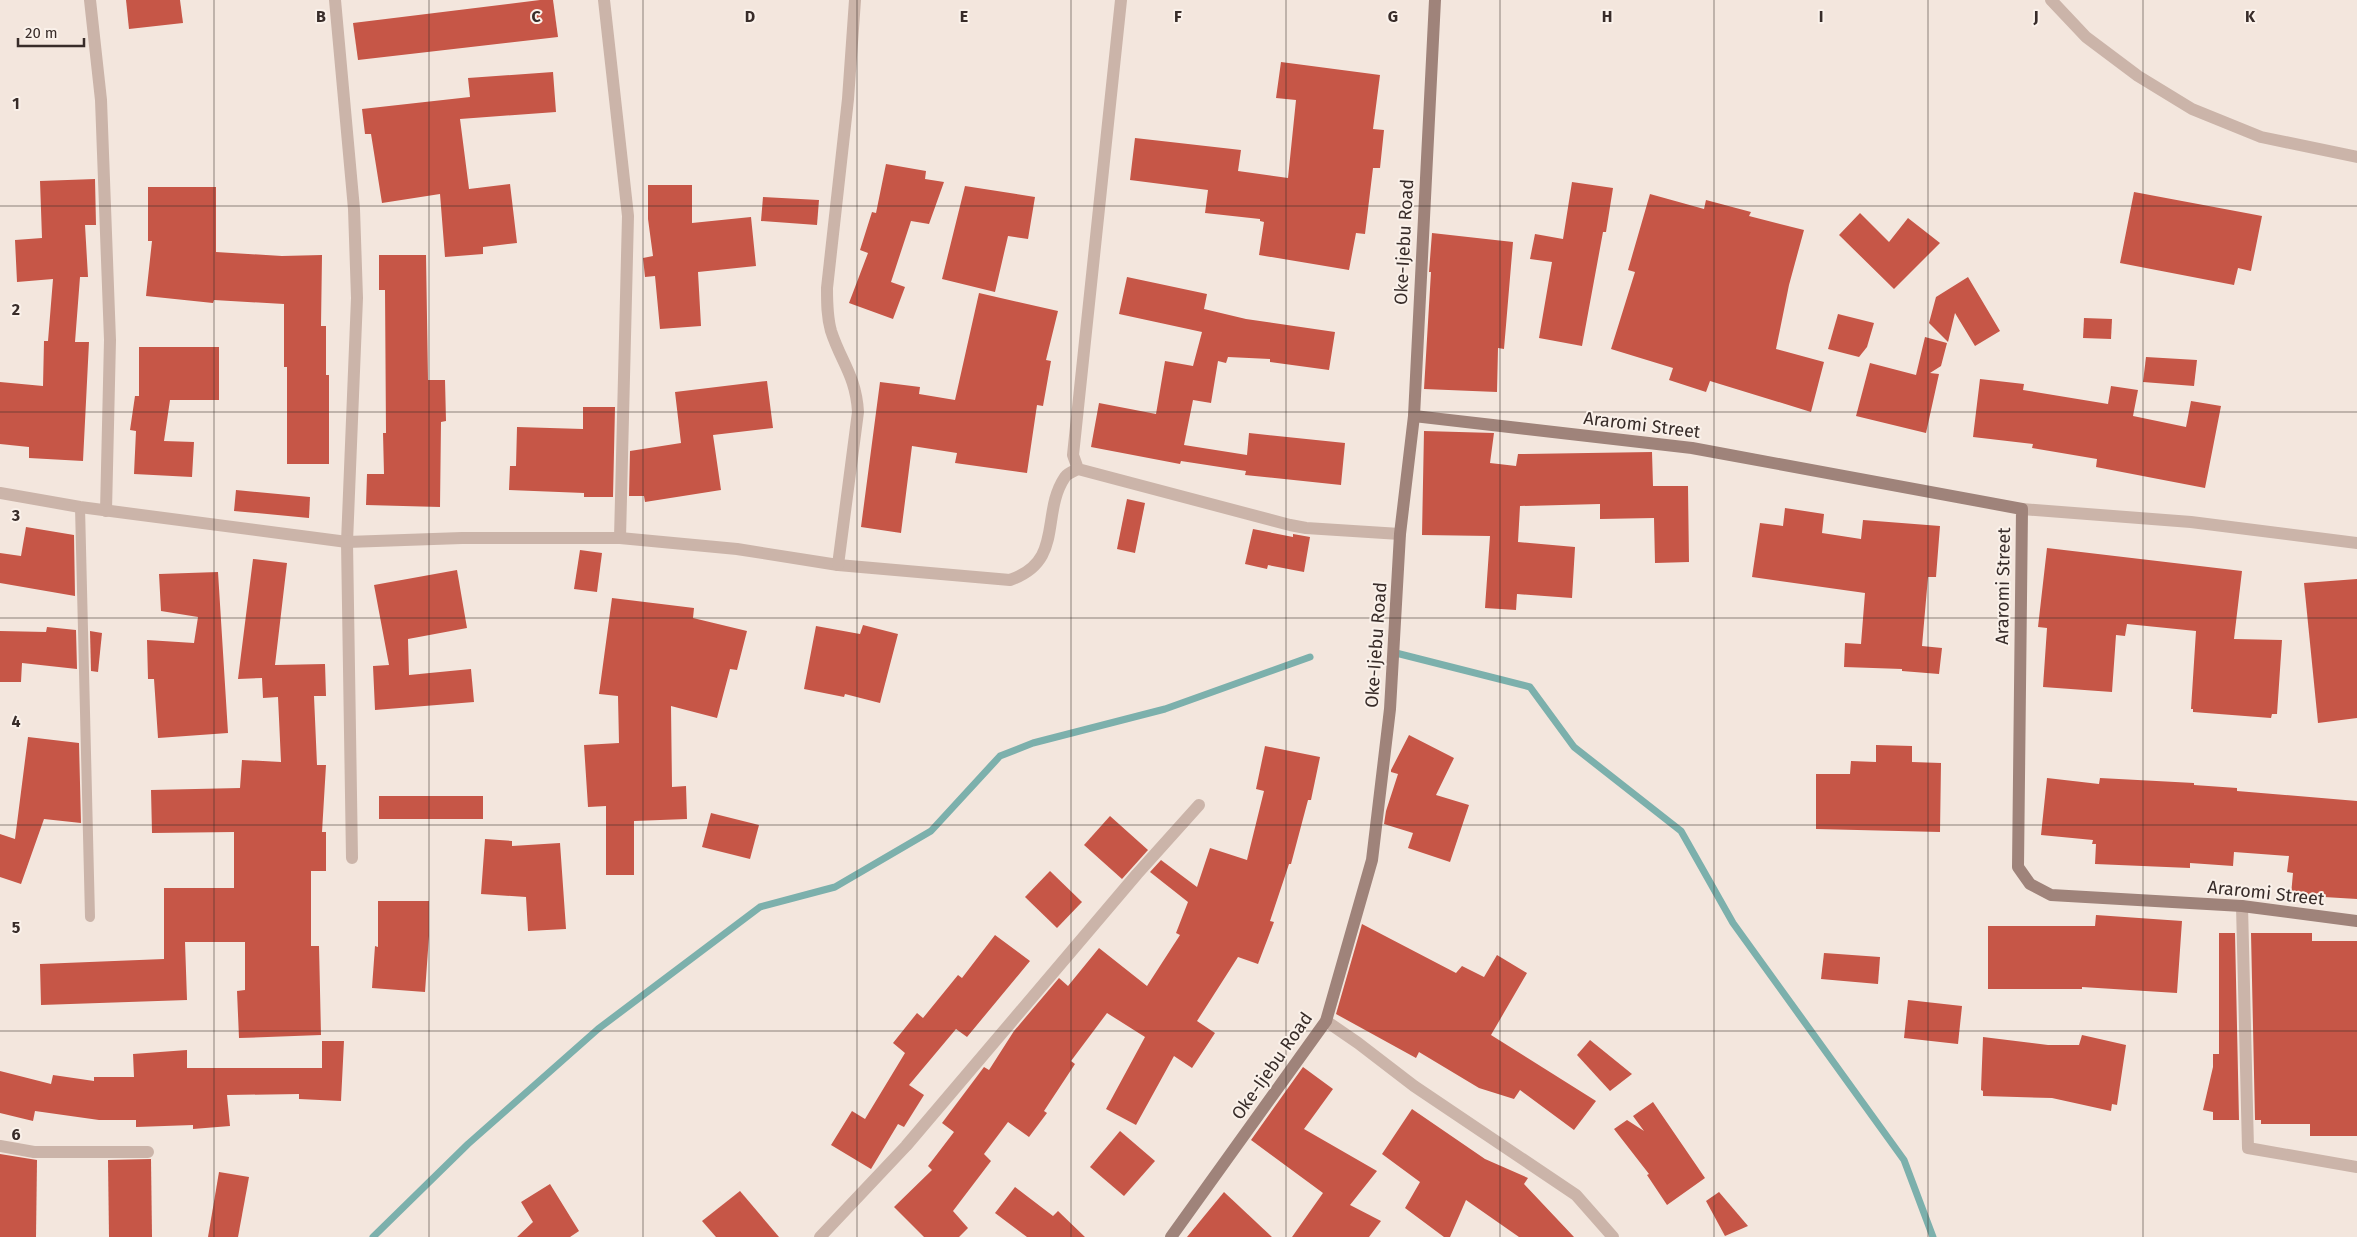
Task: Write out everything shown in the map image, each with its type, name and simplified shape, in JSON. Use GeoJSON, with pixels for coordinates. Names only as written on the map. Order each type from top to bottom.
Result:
{"type":"FeatureCollection","features":[{"type":"Feature","properties":{"kind":"street"},"geometry":{"type":"LineString","coordinates":[[90,0],[101,100],[110,340],[106,511]]}},
{"type":"Feature","properties":{"kind":"street"},"geometry":{"type":"LineString","coordinates":[[335,0],[354,209],[357,298],[347,542],[352,858]]}},
{"type":"Feature","properties":{"kind":"street"},"geometry":{"type":"LineString","coordinates":[[604,0],[628,216],[620,538]]}},
{"type":"Feature","properties":{"kind":"street"},"geometry":{"type":"LineString","coordinates":[[838,565],[858,412],[857,392],[832,332],[828,314],[826,288],[848,99],[855,0]]}},
{"type":"Feature","properties":{"kind":"street"},"geometry":{"type":"LineString","coordinates":[[1078,469],[1073,455],[1121,0]]}},
{"type":"Feature","properties":{"kind":"street","name":"Oke-Ijebu Road"},"geometry":{"type":"LineString","coordinates":[[1175,1236],[1326,1021],[1372,860],[1390,708],[1400,534],[1414,416],[1435,0]]}},
{"type":"Feature","properties":{"kind":"street"},"geometry":{"type":"LineString","coordinates":[[2051,0],[2086,37],[2138,76],[2192,109],[2261,137],[2357,157]]}},
{"type":"Feature","properties":{"kind":"street","name":"Araromi Street"},"geometry":{"type":"LineString","coordinates":[[1414,416],[1692,448],[2022,509],[2018,867],[2030,884],[2051,895],[2242,906],[2357,921]]}},
{"type":"Feature","properties":{"kind":"street"},"geometry":{"type":"LineString","coordinates":[[0,493],[106,511],[347,542],[462,538],[620,538],[737,549],[838,565],[1010,580],[1023,576],[1036,566],[1049,544],[1056,499],[1066,475],[1078,469],[1306,528],[1400,534]]}},
{"type":"Feature","properties":{"kind":"street"},"geometry":{"type":"LineString","coordinates":[[2022,509],[2191,522],[2357,543]]}},
{"type":"Feature","properties":{"kind":"street"},"geometry":{"type":"LineString","coordinates":[[820,1237],[906,1146],[1137,874],[1199,806]]}},
{"type":"Feature","properties":{"kind":"street"},"geometry":{"type":"LineString","coordinates":[[2242,906],[2248,1148],[2357,1167]]}},
{"type":"Feature","properties":{"kind":"street"},"geometry":{"type":"LineString","coordinates":[[1326,1021],[1414,1086],[1576,1195],[1613,1237]]}},
{"type":"Feature","properties":{"kind":"street"},"geometry":{"type":"LineString","coordinates":[[0,1146],[34,1152],[148,1152]]}},
{"type":"Feature","properties":{"kind":"lane"},"geometry":{"type":"LineString","coordinates":[[80,507],[90,917]]}},
{"type":"Feature","properties":{"kind":"building"},"geometry":{"type":"Polygon","coordinates":[[[126,0],[180,0],[183,23],[129,29],[126,0]]]}},
{"type":"Feature","properties":{"kind":"building"},"geometry":{"type":"Polygon","coordinates":[[[553,0],[558,37],[358,60],[353,23],[553,0]]]}},
{"type":"Feature","properties":{"kind":"building"},"geometry":{"type":"Polygon","coordinates":[[[1281,62],[1380,75],[1373,129],[1384,130],[1380,168],[1373,168],[1365,234],[1356,233],[1349,270],[1259,255],[1264,222],[1260,221],[1260,219],[1205,213],[1208,190],[1130,180],[1135,138],[1241,150],[1238,171],[1288,178],[1296,100],[1276,98],[1281,62]]]}},
{"type":"Feature","properties":{"kind":"building"},"geometry":{"type":"Polygon","coordinates":[[[553,72],[556,112],[460,119],[469,189],[510,184],[517,243],[483,247],[483,254],[445,257],[440,194],[382,203],[371,134],[365,134],[362,109],[470,97],[468,78],[553,72]]]}},
{"type":"Feature","properties":{"kind":"building"},"geometry":{"type":"Polygon","coordinates":[[[886,164],[926,171],[925,179],[944,182],[929,224],[911,221],[891,282],[905,287],[893,319],[849,303],[868,253],[860,250],[872,212],[876,213],[886,164]]]}},
{"type":"Feature","properties":{"kind":"building"},"geometry":{"type":"Polygon","coordinates":[[[95,179],[96,225],[85,225],[88,277],[80,277],[75,342],[89,342],[83,461],[29,458],[29,447],[0,444],[0,382],[43,386],[44,341],[48,341],[53,279],[17,282],[15,240],[42,238],[40,181],[95,179]]]}},
{"type":"Feature","properties":{"kind":"building"},"geometry":{"type":"Polygon","coordinates":[[[1572,182],[1613,188],[1606,232],[1603,232],[1582,346],[1539,338],[1552,262],[1530,259],[1535,234],[1563,239],[1572,182]]]}},
{"type":"Feature","properties":{"kind":"building"},"geometry":{"type":"Polygon","coordinates":[[[648,185],[692,185],[692,223],[751,217],[756,266],[698,272],[701,326],[660,329],[655,276],[645,277],[643,258],[653,256],[648,219],[648,185]]]}},
{"type":"Feature","properties":{"kind":"building"},"geometry":{"type":"Polygon","coordinates":[[[965,186],[1035,197],[1028,239],[1008,236],[995,292],[942,279],[965,186]]]}},
{"type":"Feature","properties":{"kind":"building"},"geometry":{"type":"Polygon","coordinates":[[[148,187],[216,187],[216,252],[282,256],[322,255],[321,326],[326,326],[326,375],[329,375],[329,464],[287,464],[287,367],[284,367],[284,304],[214,300],[213,303],[146,296],[152,241],[148,241],[148,187]]]}},
{"type":"Feature","properties":{"kind":"building"},"geometry":{"type":"Polygon","coordinates":[[[2134,192],[2262,216],[2251,271],[2238,268],[2234,285],[2120,263],[2134,192]]]}},
{"type":"Feature","properties":{"kind":"building"},"geometry":{"type":"Polygon","coordinates":[[[1650,194],[1704,209],[1706,200],[1751,212],[1749,216],[1804,230],[1789,285],[1776,349],[1824,362],[1811,412],[1710,381],[1706,392],[1669,380],[1673,368],[1611,349],[1635,272],[1628,270],[1650,194]]]}},
{"type":"Feature","properties":{"kind":"building"},"geometry":{"type":"Polygon","coordinates":[[[763,197],[819,200],[817,225],[761,221],[763,197]]]}},
{"type":"Feature","properties":{"kind":"building"},"geometry":{"type":"Polygon","coordinates":[[[1860,213],[1889,242],[1908,218],[1940,243],[1894,289],[1839,235],[1860,213]]]}},
{"type":"Feature","properties":{"kind":"building"},"geometry":{"type":"Polygon","coordinates":[[[1432,233],[1513,242],[1504,349],[1498,348],[1497,392],[1424,389],[1432,233]]]}},
{"type":"Feature","properties":{"kind":"building"},"geometry":{"type":"Polygon","coordinates":[[[379,255],[426,255],[428,380],[445,380],[446,421],[441,422],[440,507],[366,505],[367,474],[384,474],[383,433],[386,433],[385,290],[379,290],[379,255]]]}},
{"type":"Feature","properties":{"kind":"building"},"geometry":{"type":"Polygon","coordinates":[[[1127,277],[1207,294],[1204,309],[1246,319],[1335,332],[1329,370],[1270,362],[1270,359],[1228,357],[1226,363],[1218,361],[1211,403],[1193,400],[1184,445],[1247,455],[1249,433],[1345,443],[1341,485],[1245,475],[1246,471],[1181,461],[1180,464],[1091,447],[1099,403],[1156,414],[1165,361],[1193,366],[1202,332],[1119,314],[1127,277]]]}},
{"type":"Feature","properties":{"kind":"building"},"geometry":{"type":"Polygon","coordinates":[[[1968,277],[2000,331],[1975,346],[1955,313],[1948,342],[1929,323],[1936,297],[1968,277]]]}},
{"type":"Feature","properties":{"kind":"building"},"geometry":{"type":"Polygon","coordinates":[[[979,293],[1058,311],[1046,360],[1051,361],[1043,406],[1037,405],[1027,473],[955,463],[957,453],[912,446],[901,533],[861,527],[880,382],[920,387],[919,394],[955,400],[979,293]]]}},
{"type":"Feature","properties":{"kind":"building"},"geometry":{"type":"Polygon","coordinates":[[[1838,314],[1874,323],[1867,347],[1859,357],[1828,349],[1838,314]]]}},
{"type":"Feature","properties":{"kind":"building"},"geometry":{"type":"Polygon","coordinates":[[[2084,318],[2112,319],[2111,339],[2083,338],[2084,318]]]}},
{"type":"Feature","properties":{"kind":"building"},"geometry":{"type":"Polygon","coordinates":[[[1925,337],[1947,343],[1941,366],[1930,373],[1939,374],[1926,433],[1856,416],[1870,363],[1916,375],[1925,337]]]}},
{"type":"Feature","properties":{"kind":"building"},"geometry":{"type":"Polygon","coordinates":[[[139,347],[219,347],[219,400],[170,400],[164,441],[194,442],[192,477],[134,474],[136,431],[130,430],[135,396],[139,396],[139,347]]]}},
{"type":"Feature","properties":{"kind":"building"},"geometry":{"type":"Polygon","coordinates":[[[2146,357],[2197,360],[2194,386],[2143,382],[2146,357]]]}},
{"type":"Feature","properties":{"kind":"building"},"geometry":{"type":"Polygon","coordinates":[[[1980,379],[2024,384],[2023,390],[2108,404],[2111,386],[2138,390],[2133,416],[2186,427],[2191,401],[2221,406],[2205,488],[2096,467],[2097,459],[2032,448],[2033,444],[1973,437],[1980,379]]]}},
{"type":"Feature","properties":{"kind":"building"},"geometry":{"type":"Polygon","coordinates":[[[767,381],[773,428],[713,435],[721,490],[645,502],[644,496],[629,496],[630,451],[681,443],[675,392],[767,381]]]}},
{"type":"Feature","properties":{"kind":"building"},"geometry":{"type":"Polygon","coordinates":[[[583,407],[615,407],[613,497],[584,497],[584,493],[509,490],[510,466],[516,466],[517,427],[583,429],[583,407]]]}},
{"type":"Feature","properties":{"kind":"building"},"geometry":{"type":"Polygon","coordinates":[[[1424,431],[1494,433],[1490,463],[1516,466],[1518,454],[1652,452],[1653,486],[1688,486],[1689,562],[1655,563],[1654,518],[1600,519],[1600,504],[1520,506],[1518,542],[1575,547],[1572,598],[1517,594],[1516,610],[1485,608],[1490,536],[1422,535],[1424,431]]]}},
{"type":"Feature","properties":{"kind":"building"},"geometry":{"type":"Polygon","coordinates":[[[236,490],[310,497],[309,518],[234,511],[236,490]]]}},
{"type":"Feature","properties":{"kind":"building"},"geometry":{"type":"Polygon","coordinates":[[[1127,499],[1145,503],[1135,553],[1117,549],[1127,499]]]}},
{"type":"Feature","properties":{"kind":"building"},"geometry":{"type":"Polygon","coordinates":[[[1785,508],[1824,514],[1822,533],[1861,539],[1863,520],[1940,526],[1936,577],[1928,577],[1922,646],[1942,648],[1939,674],[1902,671],[1902,669],[1844,667],[1845,643],[1861,644],[1865,593],[1752,577],[1760,523],[1783,526],[1785,508]]]}},
{"type":"Feature","properties":{"kind":"building"},"geometry":{"type":"Polygon","coordinates":[[[26,527],[74,535],[75,596],[0,583],[0,553],[21,556],[26,527]]]}},
{"type":"Feature","properties":{"kind":"building"},"geometry":{"type":"Polygon","coordinates":[[[1253,529],[1293,537],[1293,534],[1310,537],[1304,572],[1268,565],[1267,569],[1245,564],[1253,529]]]}},
{"type":"Feature","properties":{"kind":"building"},"geometry":{"type":"Polygon","coordinates":[[[2047,548],[2242,571],[2234,639],[2282,640],[2277,714],[2272,714],[2271,718],[2193,712],[2193,709],[2191,709],[2196,631],[2127,624],[2125,636],[2116,635],[2112,692],[2043,687],[2047,628],[2038,627],[2047,548]]]}},
{"type":"Feature","properties":{"kind":"building"},"geometry":{"type":"Polygon","coordinates":[[[580,550],[602,553],[597,592],[574,589],[580,550]]]}},
{"type":"Feature","properties":{"kind":"building"},"geometry":{"type":"Polygon","coordinates":[[[253,559],[287,563],[275,665],[325,664],[326,696],[314,696],[317,765],[326,765],[322,832],[326,832],[326,871],[311,871],[311,946],[319,946],[321,1035],[239,1038],[237,991],[245,990],[245,942],[185,942],[187,1000],[41,1005],[40,964],[164,959],[164,888],[234,888],[234,832],[152,833],[151,790],[240,788],[242,760],[281,762],[278,697],[263,698],[262,678],[238,679],[253,559]]]}},
{"type":"Feature","properties":{"kind":"building"},"geometry":{"type":"Polygon","coordinates":[[[457,570],[467,628],[408,639],[409,675],[471,669],[474,702],[375,710],[373,666],[389,665],[374,585],[457,570]]]}},
{"type":"Feature","properties":{"kind":"building"},"geometry":{"type":"Polygon","coordinates":[[[218,572],[228,733],[158,738],[154,679],[148,679],[147,640],[194,643],[198,617],[161,611],[159,574],[218,572]]]}},
{"type":"Feature","properties":{"kind":"building"},"geometry":{"type":"Polygon","coordinates":[[[2357,579],[2357,718],[2318,723],[2304,583],[2357,579]]]}},
{"type":"Feature","properties":{"kind":"building"},"geometry":{"type":"Polygon","coordinates":[[[612,598],[694,608],[693,618],[747,631],[737,670],[730,669],[717,718],[671,706],[672,787],[686,786],[687,819],[634,821],[634,875],[606,875],[606,806],[588,807],[584,745],[619,743],[618,696],[599,694],[612,598]]]}},
{"type":"Feature","properties":{"kind":"building"},"geometry":{"type":"Polygon","coordinates":[[[863,625],[898,634],[880,703],[845,694],[844,697],[804,689],[816,626],[860,634],[863,625]]]}},
{"type":"Feature","properties":{"kind":"building"},"geometry":{"type":"Polygon","coordinates":[[[47,627],[76,630],[77,669],[22,663],[21,682],[0,682],[0,631],[46,632],[47,627]]]}},
{"type":"Feature","properties":{"kind":"building"},"geometry":{"type":"Polygon","coordinates":[[[90,631],[102,633],[98,672],[91,671],[90,631]]]}},
{"type":"Feature","properties":{"kind":"building"},"geometry":{"type":"Polygon","coordinates":[[[1409,735],[1454,758],[1436,795],[1469,805],[1450,862],[1408,848],[1413,833],[1384,824],[1386,811],[1398,774],[1391,772],[1391,770],[1409,735]]]}},
{"type":"Feature","properties":{"kind":"building"},"geometry":{"type":"Polygon","coordinates":[[[28,737],[79,743],[81,823],[44,819],[21,884],[0,877],[0,834],[15,839],[28,737]]]}},
{"type":"Feature","properties":{"kind":"building"},"geometry":{"type":"Polygon","coordinates":[[[1876,745],[1912,746],[1912,762],[1941,763],[1940,832],[1816,829],[1816,774],[1850,774],[1851,761],[1876,762],[1876,745]]]}},
{"type":"Feature","properties":{"kind":"building"},"geometry":{"type":"Polygon","coordinates":[[[1265,746],[1320,757],[1311,800],[1308,800],[1291,864],[1289,864],[1270,921],[1274,922],[1258,964],[1238,957],[1197,1021],[1215,1033],[1192,1068],[1174,1056],[1136,1125],[1106,1109],[1145,1037],[1107,1013],[1071,1061],[1075,1064],[1044,1111],[1047,1113],[1029,1137],[1008,1122],[984,1154],[991,1161],[953,1211],[968,1228],[959,1237],[924,1237],[894,1207],[932,1170],[928,1166],[954,1132],[942,1123],[984,1067],[989,1070],[1014,1031],[1059,978],[1068,986],[1099,948],[1147,986],[1180,935],[1176,933],[1188,902],[1150,872],[1161,860],[1197,887],[1210,848],[1247,860],[1264,791],[1256,789],[1265,746]]]}},
{"type":"Feature","properties":{"kind":"building"},"geometry":{"type":"Polygon","coordinates":[[[2047,778],[2099,784],[2100,778],[2194,783],[2194,785],[2237,788],[2237,791],[2357,801],[2357,899],[2291,895],[2293,873],[2287,872],[2289,856],[2234,852],[2233,866],[2190,863],[2190,868],[2095,864],[2096,844],[2092,844],[2093,840],[2041,835],[2047,778]]]}},
{"type":"Feature","properties":{"kind":"building"},"geometry":{"type":"Polygon","coordinates":[[[379,796],[483,796],[483,819],[379,819],[379,796]]]}},
{"type":"Feature","properties":{"kind":"building"},"geometry":{"type":"Polygon","coordinates":[[[711,813],[759,825],[750,859],[702,847],[711,813]]]}},
{"type":"Feature","properties":{"kind":"building"},"geometry":{"type":"Polygon","coordinates":[[[1110,816],[1148,850],[1122,879],[1084,845],[1110,816]]]}},
{"type":"Feature","properties":{"kind":"building"},"geometry":{"type":"Polygon","coordinates":[[[485,839],[512,841],[512,846],[560,843],[566,929],[528,931],[526,897],[481,894],[485,839]]]}},
{"type":"Feature","properties":{"kind":"building"},"geometry":{"type":"Polygon","coordinates":[[[1050,871],[1082,902],[1057,928],[1025,897],[1050,871]]]}},
{"type":"Feature","properties":{"kind":"building"},"geometry":{"type":"Polygon","coordinates":[[[378,901],[429,901],[429,936],[425,992],[372,988],[375,946],[378,947],[378,901]]]}},
{"type":"Feature","properties":{"kind":"building"},"geometry":{"type":"Polygon","coordinates":[[[2096,915],[2182,921],[2177,993],[2082,987],[2082,989],[1988,989],[1988,926],[2095,926],[2096,915]]]}},
{"type":"Feature","properties":{"kind":"building"},"geometry":{"type":"Polygon","coordinates":[[[1362,924],[1456,973],[1462,966],[1484,977],[1497,955],[1527,973],[1491,1035],[1596,1101],[1574,1130],[1520,1090],[1514,1099],[1479,1088],[1419,1052],[1416,1058],[1336,1014],[1362,924]]]}},
{"type":"Feature","properties":{"kind":"building"},"geometry":{"type":"Polygon","coordinates":[[[2219,933],[2235,933],[2239,1120],[2213,1120],[2213,1112],[2203,1110],[2213,1067],[2213,1054],[2219,1054],[2219,933]]]}},
{"type":"Feature","properties":{"kind":"building"},"geometry":{"type":"Polygon","coordinates":[[[2251,933],[2312,933],[2312,941],[2357,941],[2357,1136],[2310,1136],[2310,1124],[2261,1124],[2261,1120],[2255,1120],[2251,933]]]}},
{"type":"Feature","properties":{"kind":"building"},"geometry":{"type":"Polygon","coordinates":[[[995,935],[1030,961],[967,1037],[956,1029],[909,1085],[924,1095],[904,1127],[898,1124],[871,1169],[831,1145],[852,1111],[865,1119],[905,1053],[893,1043],[917,1013],[923,1018],[958,975],[962,978],[995,935]]]}},
{"type":"Feature","properties":{"kind":"building"},"geometry":{"type":"Polygon","coordinates":[[[1824,953],[1880,957],[1878,984],[1821,979],[1824,953]]]}},
{"type":"Feature","properties":{"kind":"building"},"geometry":{"type":"Polygon","coordinates":[[[1908,1000],[1962,1006],[1958,1044],[1904,1038],[1908,1000]]]}},
{"type":"Feature","properties":{"kind":"building"},"geometry":{"type":"Polygon","coordinates":[[[2082,1035],[2126,1045],[2117,1105],[2112,1104],[2111,1111],[2052,1098],[1983,1096],[1983,1091],[1981,1090],[1983,1037],[2048,1045],[2079,1045],[2082,1035]]]}},
{"type":"Feature","properties":{"kind":"building"},"geometry":{"type":"Polygon","coordinates":[[[1590,1040],[1632,1074],[1610,1091],[1577,1055],[1590,1040]]]}},
{"type":"Feature","properties":{"kind":"building"},"geometry":{"type":"Polygon","coordinates":[[[322,1041],[344,1041],[341,1101],[299,1099],[299,1094],[227,1095],[230,1126],[193,1129],[193,1125],[136,1127],[136,1120],[99,1120],[35,1111],[33,1121],[0,1113],[0,1071],[51,1084],[53,1075],[94,1081],[94,1077],[134,1077],[133,1054],[187,1050],[187,1068],[322,1068],[322,1041]]]}},
{"type":"Feature","properties":{"kind":"building"},"geometry":{"type":"Polygon","coordinates":[[[1303,1067],[1333,1089],[1304,1129],[1377,1171],[1350,1205],[1381,1221],[1369,1237],[1292,1237],[1323,1193],[1251,1140],[1303,1067]]]}},
{"type":"Feature","properties":{"kind":"building"},"geometry":{"type":"Polygon","coordinates":[[[1653,1102],[1705,1178],[1667,1205],[1647,1175],[1649,1174],[1614,1129],[1627,1120],[1644,1131],[1633,1116],[1653,1102]]]}},
{"type":"Feature","properties":{"kind":"building"},"geometry":{"type":"Polygon","coordinates":[[[1412,1109],[1485,1159],[1528,1178],[1524,1184],[1574,1237],[1519,1237],[1466,1200],[1450,1237],[1444,1237],[1405,1208],[1420,1182],[1382,1154],[1412,1109]]]}},
{"type":"Feature","properties":{"kind":"building"},"geometry":{"type":"Polygon","coordinates":[[[1120,1131],[1155,1161],[1124,1196],[1090,1167],[1120,1131]]]}},
{"type":"Feature","properties":{"kind":"building"},"geometry":{"type":"Polygon","coordinates":[[[0,1154],[37,1160],[36,1237],[0,1237],[0,1154]]]}},
{"type":"Feature","properties":{"kind":"building"},"geometry":{"type":"Polygon","coordinates":[[[151,1159],[152,1237],[109,1237],[108,1160],[151,1159]]]}},
{"type":"Feature","properties":{"kind":"building"},"geometry":{"type":"Polygon","coordinates":[[[219,1172],[249,1177],[238,1237],[208,1237],[219,1172]]]}},
{"type":"Feature","properties":{"kind":"building"},"geometry":{"type":"Polygon","coordinates":[[[550,1184],[579,1231],[570,1237],[517,1237],[533,1222],[521,1202],[550,1184]]]}},
{"type":"Feature","properties":{"kind":"building"},"geometry":{"type":"Polygon","coordinates":[[[1015,1187],[1053,1216],[1058,1211],[1085,1237],[1027,1237],[995,1213],[1015,1187]]]}},
{"type":"Feature","properties":{"kind":"building"},"geometry":{"type":"Polygon","coordinates":[[[740,1191],[779,1237],[716,1237],[702,1221],[740,1191]]]}},
{"type":"Feature","properties":{"kind":"building"},"geometry":{"type":"Polygon","coordinates":[[[1224,1192],[1272,1237],[1187,1237],[1224,1192]]]}},
{"type":"Feature","properties":{"kind":"building"},"geometry":{"type":"Polygon","coordinates":[[[1719,1192],[1748,1226],[1725,1236],[1706,1201],[1719,1192]]]}},
{"type":"Feature","properties":{"kind":"waterway"},"geometry":{"type":"LineString","coordinates":[[1392,652],[1530,687],[1574,747],[1681,831],[1733,923],[1904,1160],[1933,1237]]}},
{"type":"Feature","properties":{"kind":"waterway"},"geometry":{"type":"LineString","coordinates":[[373,1237],[468,1144],[598,1029],[760,907],[835,887],[931,831],[1000,756],[1033,743],[1165,709],[1310,657]]}}]}
